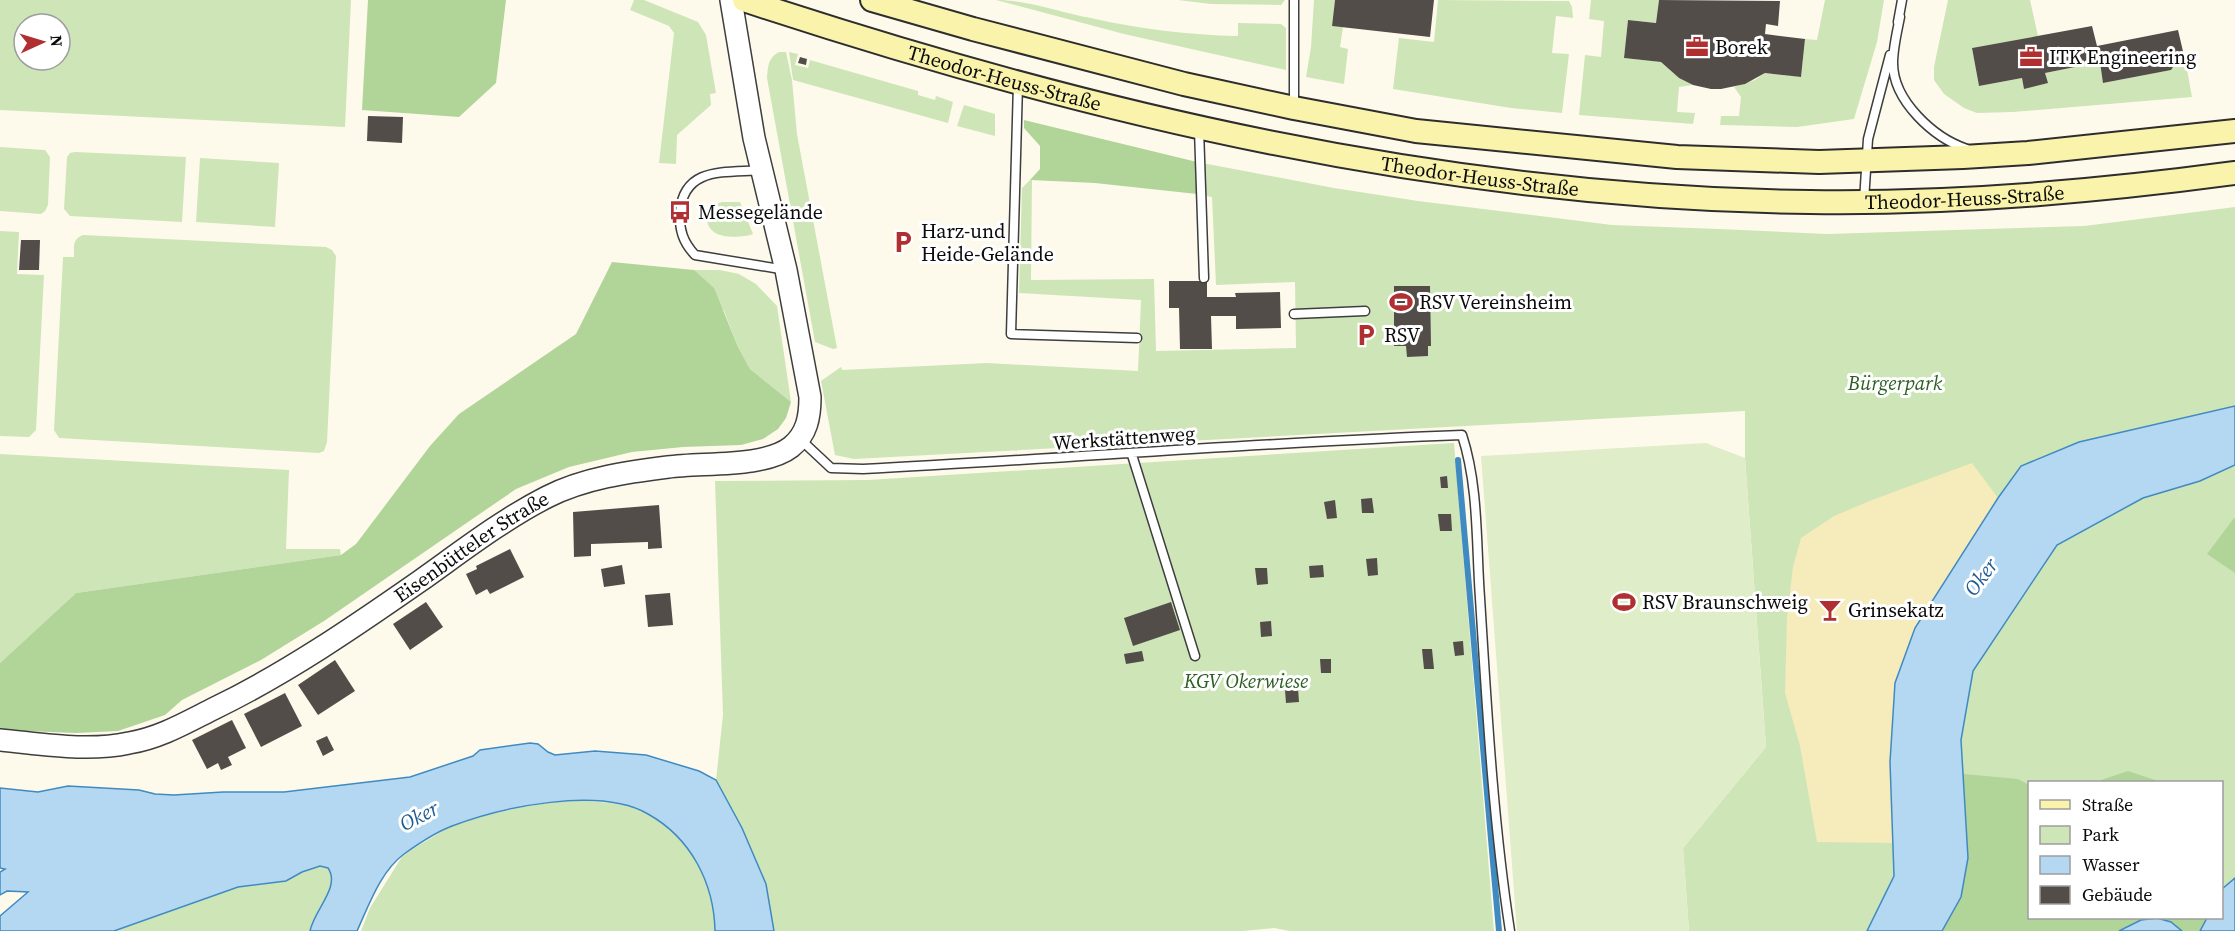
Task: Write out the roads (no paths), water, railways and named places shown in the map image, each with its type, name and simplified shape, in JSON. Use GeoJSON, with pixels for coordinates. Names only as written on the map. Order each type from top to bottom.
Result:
{"type":"FeatureCollection","features":[{"type":"Feature","properties":{"kind":"main road","name":"Theodor-Heuss-Straße"},"geometry":{"type":"LineString","coordinates":[[744,0],[1018,84],[1199,128],[1411,169],[1572,188],[1685,197],[1864,202],[2049,194],[2235,173]]}},
{"type":"Feature","properties":{"kind":"main road","name":"Theodor-Heuss-Straße"},"geometry":{"type":"LineString","coordinates":[[872,0],[1184,84],[1294,108],[1416,131],[1677,157],[1778,161],[1865,161],[2028,153],[2235,131]]}},
{"type":"Feature","properties":{"kind":"street"},"geometry":{"type":"LineString","coordinates":[[731,0],[744,86],[786,270],[810,397],[810,414],[806,428],[799,439]]}},
{"type":"Feature","properties":{"kind":"street","name":"Eisenbütteler Straße"},"geometry":{"type":"LineString","coordinates":[[0,740],[97,747],[131,743],[159,735],[255,687],[316,652],[505,521],[550,496],[597,479],[621,474],[670,466],[765,459],[790,448],[799,439]]}},
{"type":"Feature","properties":{"kind":"lane"},"geometry":{"type":"LineString","coordinates":[[1294,0],[1294,108]]}},
{"type":"Feature","properties":{"kind":"lane"},"geometry":{"type":"LineString","coordinates":[[1902,0],[1893,64],[1894,76],[1906,102],[1921,120],[1951,143],[1970,150],[2028,153]]}},
{"type":"Feature","properties":{"kind":"lane"},"geometry":{"type":"LineString","coordinates":[[1864,202],[1865,161],[1869,132],[1900,17]]}},
{"type":"Feature","properties":{"kind":"lane"},"geometry":{"type":"LineString","coordinates":[[1018,84],[1011,334],[1137,338]]}},
{"type":"Feature","properties":{"kind":"lane"},"geometry":{"type":"LineString","coordinates":[[1199,128],[1204,278]]}},
{"type":"Feature","properties":{"kind":"lane"},"geometry":{"type":"LineString","coordinates":[[762,170],[714,174],[693,180],[682,202],[680,228],[686,246],[695,255],[786,270]]}},
{"type":"Feature","properties":{"kind":"lane"},"geometry":{"type":"LineString","coordinates":[[1294,314],[1365,311]]}},
{"type":"Feature","properties":{"kind":"lane","name":"Werkstättenweg"},"geometry":{"type":"LineString","coordinates":[[799,439],[831,468],[875,468],[1132,454],[1361,438],[1462,435],[1467,452],[1474,500],[1502,878],[1510,931]]}},
{"type":"Feature","properties":{"kind":"lane"},"geometry":{"type":"LineString","coordinates":[[1132,454],[1195,656]]}},
{"type":"Feature","properties":{"kind":"water","name":"Oker"},"geometry":{"type":"Polygon","coordinates":[[[2235,406],[2235,465],[2200,481],[2143,498],[2057,545],[1973,671],[1961,740],[1968,858],[1961,897],[1942,931],[1867,931],[1894,876],[1890,762],[1895,683],[1915,628],[1998,498],[2021,466],[2079,442],[2235,406]]]}},
{"type":"Feature","properties":{"kind":"water","name":"Oker"},"geometry":{"type":"Polygon","coordinates":[[[530,743],[538,744],[555,755],[595,751],[646,755],[699,771],[716,780],[742,828],[766,884],[774,931],[715,931],[714,913],[705,879],[688,849],[676,836],[648,814],[628,806],[604,801],[578,800],[523,806],[497,812],[452,826],[427,838],[404,854],[388,870],[357,931],[310,931],[331,883],[328,868],[320,866],[286,881],[238,887],[114,931],[0,931],[0,916],[28,892],[7,891],[0,895],[0,872],[5,869],[0,868],[0,788],[38,792],[68,786],[139,790],[174,795],[284,792],[410,777],[473,756],[480,750],[530,743]]]}},
{"type":"Feature","properties":{"kind":"water"},"geometry":{"type":"Polygon","coordinates":[[[2235,878],[2235,931],[2200,931],[2206,919],[2223,919],[2223,888],[2235,878]]]}},
{"type":"Feature","properties":{"kind":"water"},"geometry":{"type":"Polygon","coordinates":[[[2160,919],[2171,922],[2182,931],[2119,931],[2141,920],[2160,919]]]}},
{"type":"Feature","properties":{"kind":"waterway"},"geometry":{"type":"LineString","coordinates":[[1458,460],[1499,931]]}},
{"type":"Feature","properties":{"kind":"place","name":"Borek"},"geometry":{"type":"Point","coordinates":[1697,47]}},
{"type":"Feature","properties":{"kind":"place","name":"ITK Engineering"},"geometry":{"type":"Point","coordinates":[2031,57]}},
{"type":"Feature","properties":{"kind":"place","name":"Messegelände"},"geometry":{"type":"Point","coordinates":[680,212]}},
{"type":"Feature","properties":{"kind":"place","name":"Harz-und Heide-Gelände"},"geometry":{"type":"Point","coordinates":[903,242]}},
{"type":"Feature","properties":{"kind":"place","name":"RSV Vereinsheim"},"geometry":{"type":"Point","coordinates":[1401,302]}},
{"type":"Feature","properties":{"kind":"place","name":"RSV"},"geometry":{"type":"Point","coordinates":[1366,335]}},
{"type":"Feature","properties":{"kind":"place","name":"RSV Braunschweig"},"geometry":{"type":"Point","coordinates":[1624,602]}},
{"type":"Feature","properties":{"kind":"place","name":"Grinsekatz"},"geometry":{"type":"Point","coordinates":[1830,610]}},
{"type":"Feature","properties":{"kind":"park label","name":"Bürgerpark"},"geometry":{"type":"Point","coordinates":[1895,383]}},
{"type":"Feature","properties":{"kind":"park label","name":"KGV Okerwiese"},"geometry":{"type":"Point","coordinates":[1246,681]}}]}
